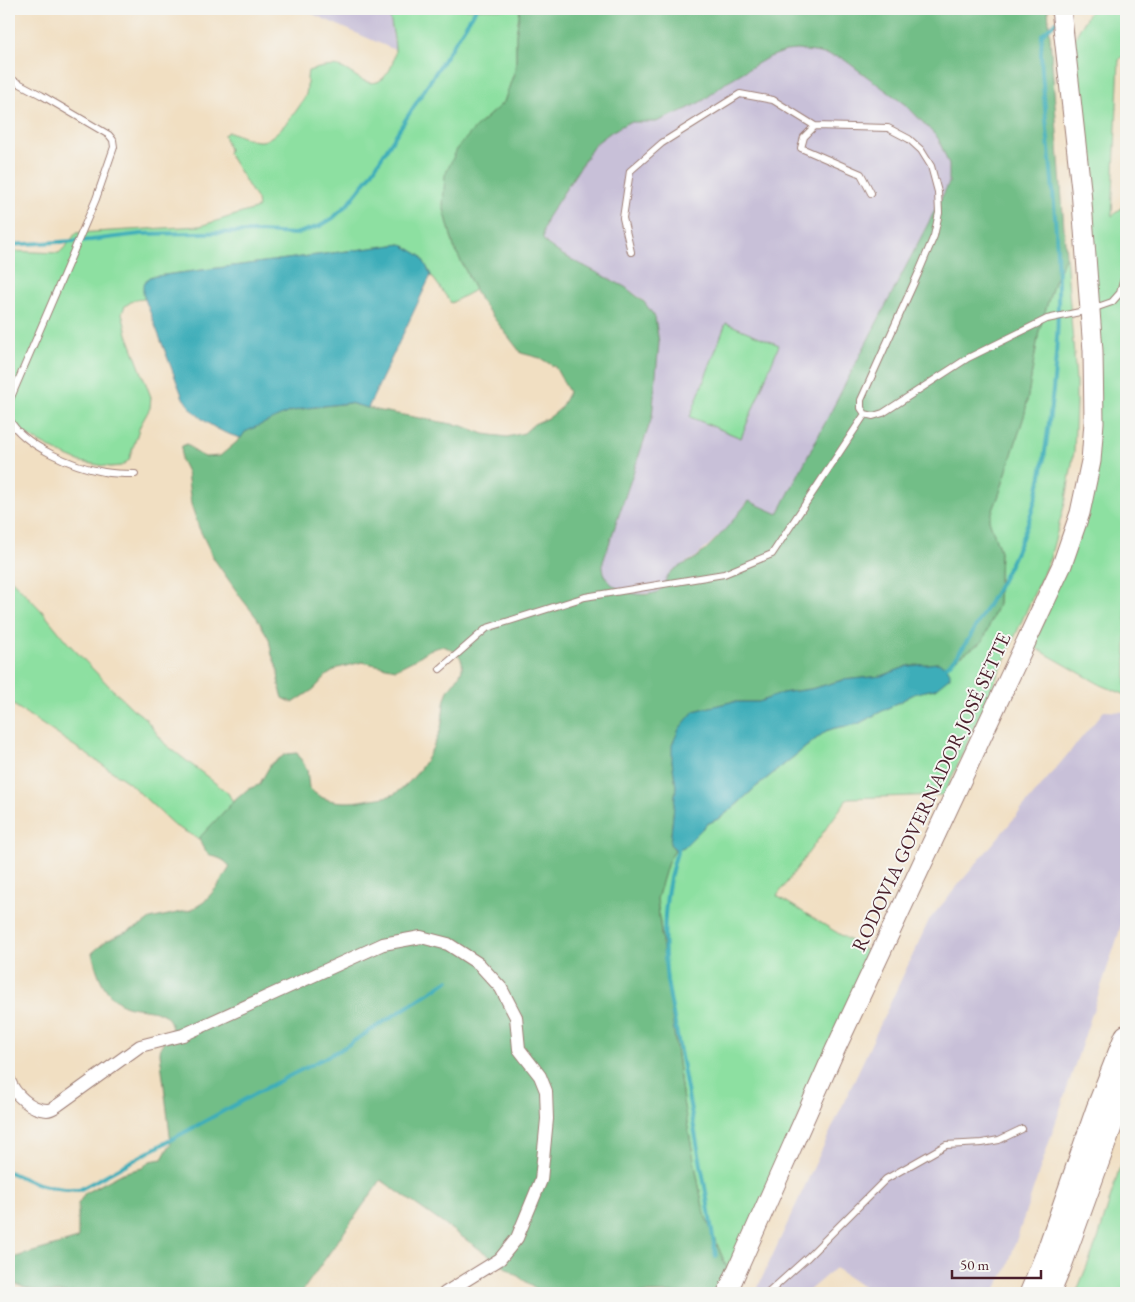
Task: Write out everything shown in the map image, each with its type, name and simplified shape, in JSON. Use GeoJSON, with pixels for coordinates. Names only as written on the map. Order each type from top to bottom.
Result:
{"type":"FeatureCollection","features":[{"type":"Feature","properties":{"kind":"highway"},"geometry":{"type":"LineString","coordinates":[[1031,1293],[1047,1254],[1097,1110],[1126,1036]]}},
{"type":"Feature","properties":{"kind":"highway"},"geometry":{"type":"LineString","coordinates":[[1049,1293],[1126,1084]]}},
{"type":"Feature","properties":{"kind":"main road","name":"RODOVIA GOVERNADOR JOSÉ SETTE"},"geometry":{"type":"LineString","coordinates":[[727,1293],[835,1050],[1062,565],[1080,513],[1091,461],[1094,422],[1093,351],[1082,189],[1062,9]]}},
{"type":"Feature","properties":{"kind":"street"},"geometry":{"type":"LineString","coordinates":[[9,1080],[12,1088],[22,1098],[48,1110],[58,1105],[140,1046],[183,1035],[383,944],[420,937],[448,944],[479,964],[502,988],[516,1016],[519,1049],[540,1076],[546,1091],[547,1118],[541,1180],[516,1238],[500,1259],[445,1293]]}},
{"type":"Feature","properties":{"kind":"lane"},"geometry":{"type":"LineString","coordinates":[[9,78],[109,135],[113,140],[114,147],[111,160],[85,225],[9,402]]}},
{"type":"Feature","properties":{"kind":"lane"},"geometry":{"type":"LineString","coordinates":[[632,252],[623,218],[630,172],[662,144],[712,110],[740,94],[773,100],[815,126],[888,128],[909,139],[921,150],[931,166],[938,192],[938,213],[934,236],[861,400],[861,408],[865,414],[873,416],[883,413],[968,358],[1047,319],[1089,310],[1112,302],[1120,293],[1124,278],[1126,205]]}},
{"type":"Feature","properties":{"kind":"lane"},"geometry":{"type":"LineString","coordinates":[[815,126],[804,137],[801,148],[861,174],[871,193]]}},
{"type":"Feature","properties":{"kind":"lane"},"geometry":{"type":"LineString","coordinates":[[440,669],[487,628],[585,597],[724,574],[772,554],[865,414]]}},
{"type":"Feature","properties":{"kind":"lane"},"geometry":{"type":"LineString","coordinates":[[9,419],[27,439],[63,458],[91,469],[135,474]]}},
{"type":"Feature","properties":{"kind":"lane"},"geometry":{"type":"LineString","coordinates":[[768,1293],[886,1179],[946,1145],[1000,1140],[1022,1129]]}},
{"type":"Feature","properties":{"kind":"shaded area"},"geometry":{"type":"Polygon","coordinates":[[[301,9],[389,9],[395,50],[301,9]]]}},
{"type":"Feature","properties":{"kind":"shaded area"},"geometry":{"type":"Polygon","coordinates":[[[797,50],[842,58],[907,106],[938,138],[949,165],[949,183],[778,514],[748,501],[732,523],[696,557],[671,571],[661,590],[654,593],[636,594],[623,591],[610,584],[602,571],[603,562],[652,417],[656,371],[644,301],[625,287],[561,254],[547,244],[543,239],[543,231],[547,218],[595,144],[611,132],[629,122],[656,122],[687,109],[704,100],[728,81],[767,58],[787,51],[797,50]]]}},
{"type":"Feature","properties":{"kind":"shaded area"},"geometry":{"type":"Polygon","coordinates":[[[1104,711],[1126,712],[1126,905],[1118,936],[1006,1271],[993,1293],[872,1293],[835,1268],[806,1293],[755,1293],[929,920],[1104,711]]]}},
{"type":"Feature","properties":{"kind":"green space"},"geometry":{"type":"Polygon","coordinates":[[[389,9],[520,9],[516,35],[516,67],[504,102],[476,127],[443,205],[454,247],[475,290],[451,303],[431,275],[421,256],[401,244],[149,277],[143,294],[145,299],[134,300],[125,306],[122,313],[127,334],[151,397],[150,408],[140,426],[129,460],[121,466],[110,467],[81,462],[24,434],[9,413],[9,251],[59,253],[76,233],[200,226],[255,209],[258,207],[257,200],[228,153],[229,150],[224,135],[228,132],[262,141],[274,135],[294,114],[307,92],[308,71],[334,66],[342,68],[370,83],[381,80],[391,67],[395,51],[389,9]]]}},
{"type":"Feature","properties":{"kind":"green space"},"geometry":{"type":"Polygon","coordinates":[[[520,9],[1048,9],[1066,255],[1054,282],[1039,331],[1025,413],[999,495],[989,520],[1000,551],[998,604],[983,641],[946,666],[937,663],[908,666],[882,676],[843,680],[811,689],[782,693],[759,702],[731,702],[694,711],[672,761],[676,786],[670,844],[675,850],[668,862],[657,899],[683,1101],[704,1213],[729,1273],[720,1293],[542,1293],[381,1180],[301,1293],[45,1293],[25,1288],[9,1281],[9,1259],[78,1239],[78,1204],[85,1193],[123,1173],[142,1168],[150,1161],[162,1159],[171,1143],[160,1053],[161,1046],[172,1028],[169,1020],[158,1012],[126,1006],[114,998],[101,981],[92,953],[106,941],[142,925],[150,919],[191,910],[204,902],[218,886],[230,867],[226,862],[205,851],[199,838],[233,802],[248,789],[259,785],[271,764],[286,754],[297,753],[307,769],[309,788],[318,795],[337,801],[361,801],[390,796],[403,788],[417,773],[433,748],[440,731],[445,698],[462,669],[461,659],[458,654],[443,646],[429,650],[396,669],[362,662],[338,668],[326,676],[314,689],[293,703],[283,698],[279,685],[278,670],[272,655],[269,639],[257,618],[214,559],[199,528],[191,504],[187,472],[181,460],[182,446],[187,444],[205,457],[220,456],[239,440],[245,432],[273,418],[307,408],[349,403],[381,411],[463,426],[484,434],[507,437],[524,433],[534,424],[550,417],[560,409],[569,392],[555,367],[540,358],[521,353],[480,300],[454,247],[443,205],[445,175],[458,147],[476,127],[504,102],[516,67],[516,35],[520,9]],[[786,51],[767,58],[728,81],[704,100],[687,109],[656,122],[629,122],[611,132],[595,144],[547,218],[543,239],[547,244],[561,254],[625,287],[644,302],[655,317],[659,343],[652,417],[603,562],[606,578],[623,591],[643,595],[653,594],[660,590],[670,573],[703,552],[724,531],[749,501],[778,514],[949,183],[949,165],[938,138],[907,106],[842,58],[815,52],[786,51]]]}},
{"type":"Feature","properties":{"kind":"green space"},"geometry":{"type":"Polygon","coordinates":[[[1091,9],[1126,9],[1126,53],[1119,60],[1112,216],[1126,204],[1126,695],[1101,685],[1034,647],[1095,482],[1073,41],[1091,9]]]}},
{"type":"Feature","properties":{"kind":"green space"},"geometry":{"type":"Polygon","coordinates":[[[1066,255],[1076,380],[1074,452],[1066,499],[1050,558],[944,795],[848,798],[777,896],[872,954],[729,1273],[704,1213],[683,1101],[657,899],[668,862],[675,850],[690,841],[707,824],[720,818],[734,807],[826,731],[858,724],[916,693],[935,689],[948,668],[946,666],[983,641],[998,604],[1000,551],[989,520],[999,495],[1025,413],[1039,331],[1054,282],[1066,255]]]}},
{"type":"Feature","properties":{"kind":"green space"},"geometry":{"type":"Polygon","coordinates":[[[726,323],[779,345],[741,438],[690,417],[726,323]]]}},
{"type":"Feature","properties":{"kind":"green space"},"geometry":{"type":"Polygon","coordinates":[[[9,577],[110,687],[145,718],[165,744],[228,793],[233,802],[199,839],[175,826],[128,782],[9,702],[9,577]]]}},
{"type":"Feature","properties":{"kind":"green space"},"geometry":{"type":"Polygon","coordinates":[[[1126,1146],[1126,1293],[1076,1293],[1098,1239],[1126,1146]]]}},
{"type":"Feature","properties":{"kind":"water"},"geometry":{"type":"Polygon","coordinates":[[[401,244],[421,256],[431,275],[368,408],[349,403],[289,412],[245,432],[241,438],[216,428],[201,418],[188,405],[183,398],[143,294],[143,285],[149,277],[401,244]]]}},
{"type":"Feature","properties":{"kind":"water"},"geometry":{"type":"Polygon","coordinates":[[[938,663],[946,666],[950,672],[950,677],[935,689],[916,693],[858,724],[826,731],[720,818],[707,824],[684,847],[676,850],[670,844],[676,786],[672,761],[672,745],[679,729],[694,711],[731,702],[759,702],[782,693],[811,689],[843,680],[882,676],[908,666],[938,663]]]}},
{"type":"Feature","properties":{"kind":"waterway"},"geometry":{"type":"LineString","coordinates":[[9,245],[91,240],[141,234],[260,232],[295,234],[320,226],[333,218],[348,204],[369,177],[476,9]]}},
{"type":"Feature","properties":{"kind":"waterway"},"geometry":{"type":"LineString","coordinates":[[944,668],[968,640],[1009,567],[1032,511],[1047,441],[1057,338],[1058,274],[1056,228],[1041,53],[1042,34],[1056,22]]}},
{"type":"Feature","properties":{"kind":"waterway"},"geometry":{"type":"LineString","coordinates":[[679,846],[670,880],[665,913],[667,981],[706,1192],[716,1257]]}},
{"type":"Feature","properties":{"kind":"waterway"},"geometry":{"type":"LineString","coordinates":[[9,1172],[43,1185],[79,1190],[262,1090],[340,1050],[449,980]]}}]}
